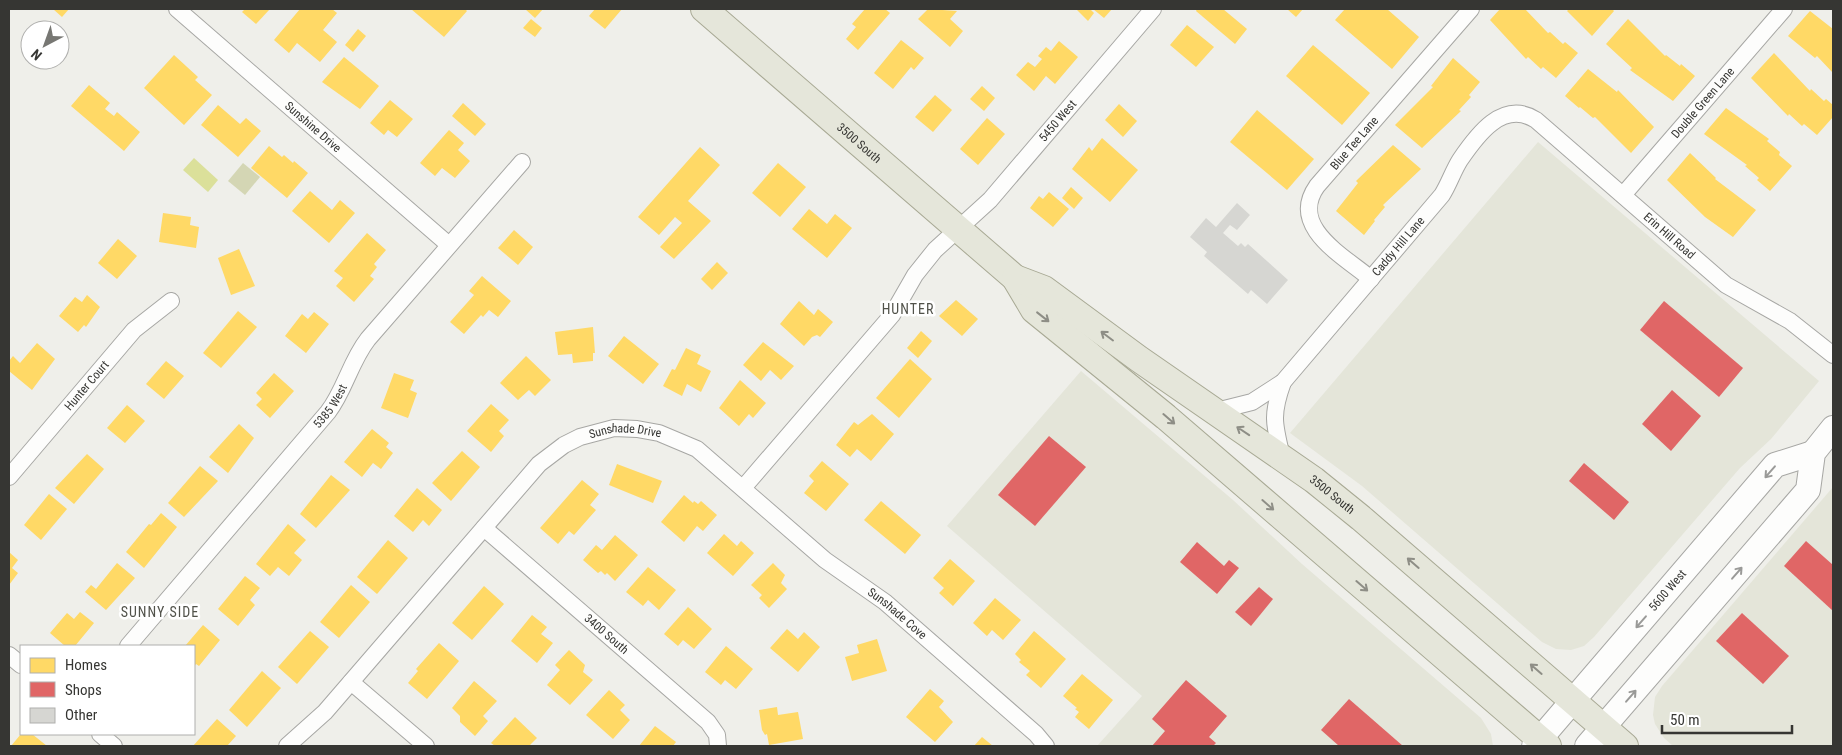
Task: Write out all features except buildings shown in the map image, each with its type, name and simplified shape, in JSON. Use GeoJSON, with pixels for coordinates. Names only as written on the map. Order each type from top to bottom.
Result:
{"type":"FeatureCollection","features":[{"type":"Feature","properties":{"kind":"main road","name":"3500 South"},"geometry":{"type":"LineString","coordinates":[[704,9],[1015,278],[1034,310],[1166,417],[1540,744]]}},
{"type":"Feature","properties":{"kind":"main road","name":"3500 South"},"geometry":{"type":"LineString","coordinates":[[1015,278],[1044,289],[1124,348],[1282,457],[1360,518],[1572,701],[1595,737],[1625,746]]}},
{"type":"Feature","properties":{"kind":"main road"},"geometry":{"type":"LineString","coordinates":[[1595,737],[1808,490],[1813,453],[1833,428]]}},
{"type":"Feature","properties":{"kind":"main road","name":"5600 West"},"geometry":{"type":"LineString","coordinates":[[1540,744],[1572,701],[1775,466],[1813,453]]}},
{"type":"Feature","properties":{"kind":"street","name":"Sunshine Drive"},"geometry":{"type":"LineString","coordinates":[[177,9],[450,245]]}},
{"type":"Feature","properties":{"kind":"street","name":"5450 West"},"geometry":{"type":"LineString","coordinates":[[958,230],[990,200],[1153,9]]}},
{"type":"Feature","properties":{"kind":"street","name":"Blue Tee Lane"},"geometry":{"type":"LineString","coordinates":[[1371,279],[1314,230],[1309,216],[1311,197],[1317,186],[1471,9]]}},
{"type":"Feature","properties":{"kind":"street","name":"Double Green Lane"},"geometry":{"type":"LineString","coordinates":[[1623,195],[1784,9]]}},
{"type":"Feature","properties":{"kind":"street","name":"Caddy Hill Lane"},"geometry":{"type":"LineString","coordinates":[[1216,412],[1252,402],[1283,382],[1442,195],[1460,160],[1492,122],[1502,116],[1513,113]]}},
{"type":"Feature","properties":{"kind":"street","name":"Erin Hill Road"},"geometry":{"type":"LineString","coordinates":[[1513,113],[1525,114],[1536,120],[1726,285],[1790,321],[1833,355]]}},
{"type":"Feature","properties":{"kind":"street","name":"5385 West"},"geometry":{"type":"LineString","coordinates":[[129,645],[328,412],[338,398],[350,367],[360,349],[522,162]]}},
{"type":"Feature","properties":{"kind":"street"},"geometry":{"type":"LineString","coordinates":[[743,488],[888,320],[915,275],[935,250],[958,230]]}},
{"type":"Feature","properties":{"kind":"street","name":"Hunter Court"},"geometry":{"type":"LineString","coordinates":[[9,477],[134,330],[171,301]]}},
{"type":"Feature","properties":{"kind":"street","name":"Caddy Hill Lane"},"geometry":{"type":"LineString","coordinates":[[1282,457],[1273,419],[1275,403],[1283,382]]}},
{"type":"Feature","properties":{"kind":"street","name":"Sunshade Drive"},"geometry":{"type":"LineString","coordinates":[[287,746],[315,722],[351,682],[528,477],[551,454],[580,437],[614,428],[637,429],[679,439],[708,457],[743,488]]}},
{"type":"Feature","properties":{"kind":"street","name":"Sunshade Cove"},"geometry":{"type":"LineString","coordinates":[[743,488],[825,560],[885,602],[1036,734],[1046,746]]}},
{"type":"Feature","properties":{"kind":"street","name":"3400 South"},"geometry":{"type":"LineString","coordinates":[[484,528],[708,722],[717,735],[718,746]]}},
{"type":"Feature","properties":{"kind":"street"},"geometry":{"type":"LineString","coordinates":[[9,655],[20,665]]}},
{"type":"Feature","properties":{"kind":"street"},"geometry":{"type":"LineString","coordinates":[[351,682],[426,746]]}},
{"type":"Feature","properties":{"kind":"street"},"geometry":{"type":"LineString","coordinates":[[101,735],[114,746]]}},
{"type":"Feature","properties":{"kind":"shaded area"},"geometry":{"type":"Polygon","coordinates":[[[1538,142],[1819,381],[1771,439],[1740,468],[1594,637],[1584,646],[1571,650],[1556,649],[1542,642],[1362,486],[1290,433],[1538,142]]]}},
{"type":"Feature","properties":{"kind":"shaded area"},"geometry":{"type":"Polygon","coordinates":[[[194,158],[218,180],[208,192],[183,170],[194,158]]]}},
{"type":"Feature","properties":{"kind":"shaded area"},"geometry":{"type":"Polygon","coordinates":[[[243,163],[260,177],[245,195],[228,181],[243,163]]]}},
{"type":"Feature","properties":{"kind":"shaded area"},"geometry":{"type":"Polygon","coordinates":[[[1081,371],[1233,500],[1302,564],[1481,718],[1491,734],[1493,746],[1097,746],[1142,696],[947,526],[1081,371]]]}},
{"type":"Feature","properties":{"kind":"shaded area"},"geometry":{"type":"Polygon","coordinates":[[[1833,487],[1833,746],[1673,746],[1664,738],[1655,724],[1653,715],[1655,697],[1662,686],[1833,487]]]}},
{"type":"Feature","properties":{"kind":"district","name":"HUNTER"},"geometry":{"type":"Point","coordinates":[908,309]}},
{"type":"Feature","properties":{"kind":"district","name":"SUNNY SIDE"},"geometry":{"type":"Point","coordinates":[160,612]}}]}
